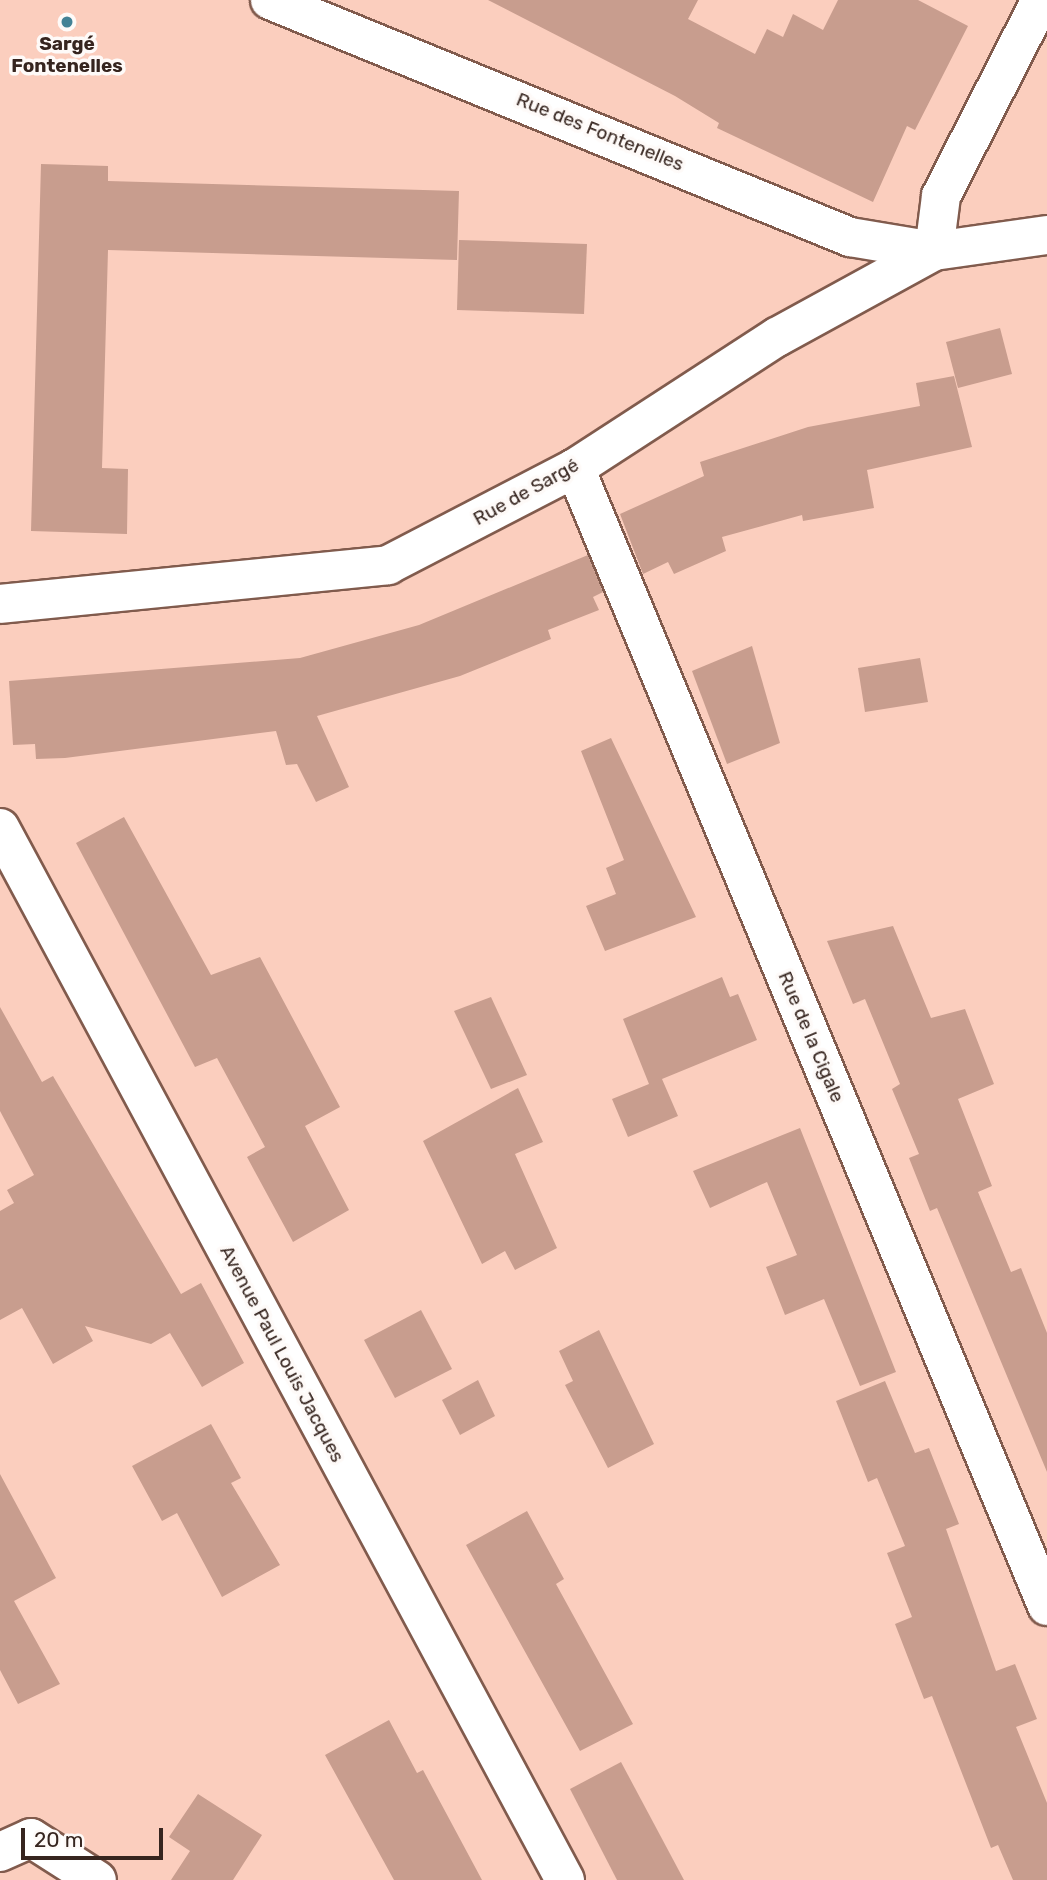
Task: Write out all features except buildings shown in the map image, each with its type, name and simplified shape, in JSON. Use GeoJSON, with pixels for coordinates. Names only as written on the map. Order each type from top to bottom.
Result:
{"type":"FeatureCollection","features":[{"type":"Feature","properties":{"kind":"street","name":"Rue des Fontenelles"},"geometry":{"type":"LineString","coordinates":[[270,0],[850,237],[934,251]]}},
{"type":"Feature","properties":{"kind":"street"},"geometry":{"type":"LineString","coordinates":[[934,251],[941,196],[1041,0]]}},
{"type":"Feature","properties":{"kind":"street","name":"Rue de Sargé"},"geometry":{"type":"LineString","coordinates":[[0,604],[388,565],[575,468],[776,337],[934,251],[1047,234]]}},
{"type":"Feature","properties":{"kind":"street","name":"Rue de la Cigale"},"geometry":{"type":"LineString","coordinates":[[575,468],[1047,1606]]}},
{"type":"Feature","properties":{"kind":"street","name":"Avenue Paul Louis Jacques"},"geometry":{"type":"LineString","coordinates":[[0,828],[565,1880]]}},
{"type":"Feature","properties":{"kind":"street"},"geometry":{"type":"LineString","coordinates":[[0,1852],[31,1838],[97,1880]]}},
{"type":"Feature","properties":{"kind":"place","name":"Sargé Fontenelles"},"geometry":{"type":"Point","coordinates":[67,22]}}]}
